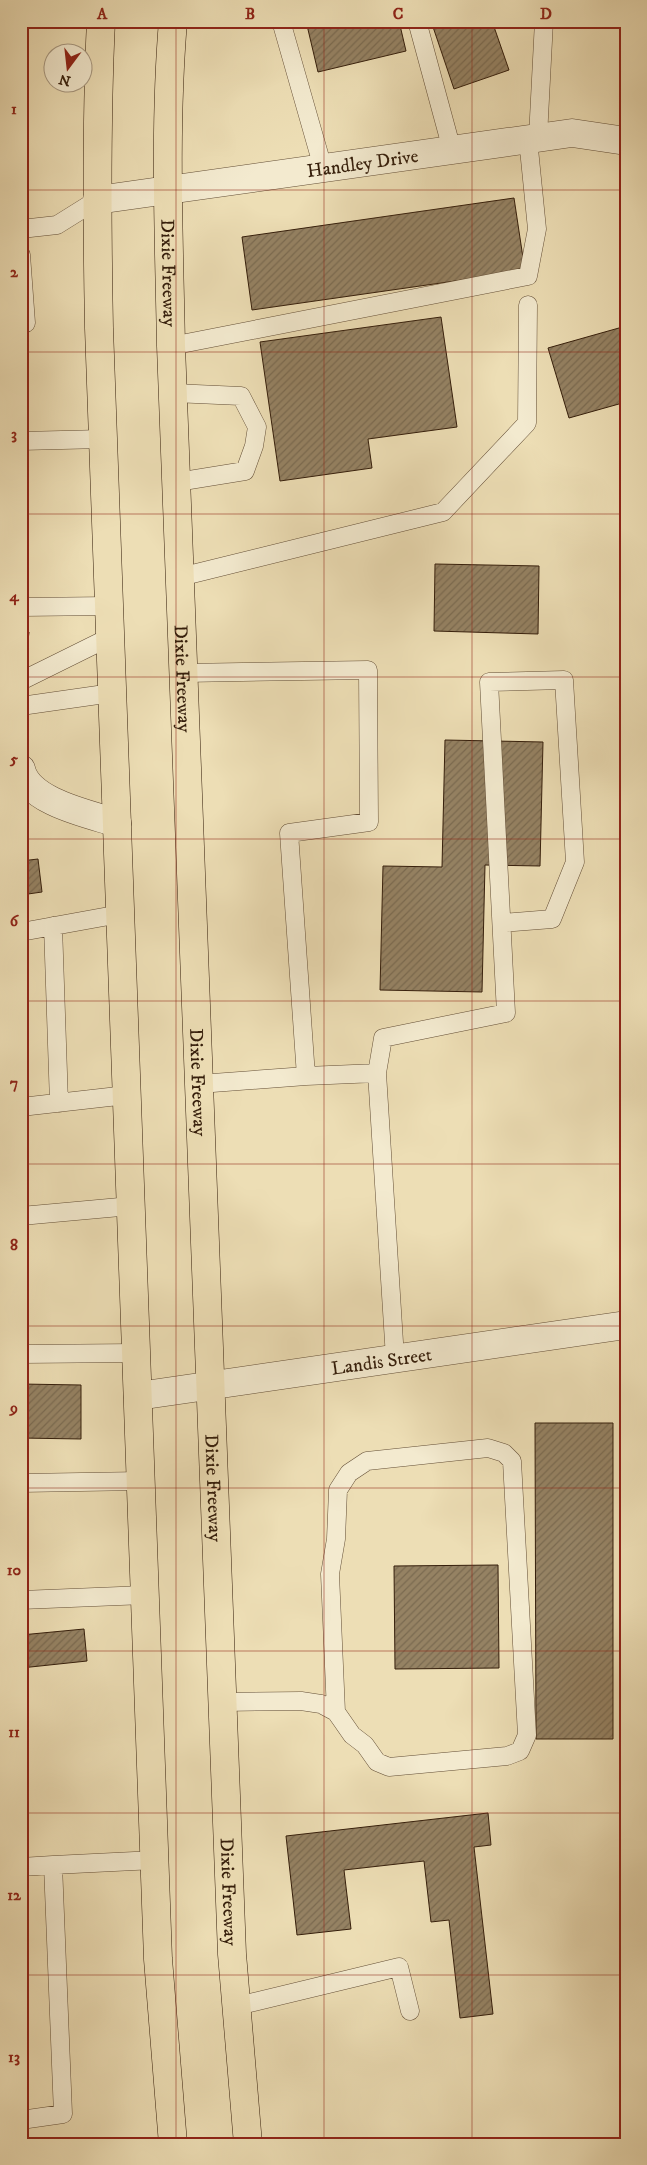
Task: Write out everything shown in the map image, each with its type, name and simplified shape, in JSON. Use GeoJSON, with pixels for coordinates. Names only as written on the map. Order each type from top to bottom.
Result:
{"type":"FeatureCollection","features":[{"type":"Feature","properties":{"kind":"main road"},"geometry":{"type":"LineString","coordinates":[[101,21],[98,84],[97,200],[99,328],[158,1959],[173,2144]]}},
{"type":"Feature","properties":{"kind":"main road","name":"Dixie Freeway"},"geometry":{"type":"LineString","coordinates":[[173,21],[168,190],[171,346],[232,1954],[248,2144]]}},
{"type":"Feature","properties":{"kind":"street","name":"Handley Drive"},"geometry":{"type":"LineString","coordinates":[[97,200],[572,133],[626,141]]}},
{"type":"Feature","properties":{"kind":"street"},"geometry":{"type":"LineString","coordinates":[[21,769],[23,777],[47,800],[117,823]]}},
{"type":"Feature","properties":{"kind":"street","name":"Landis Street"},"geometry":{"type":"LineString","coordinates":[[138,1396],[626,1325]]}},
{"type":"Feature","properties":{"kind":"lane"},"geometry":{"type":"LineString","coordinates":[[281,21],[323,168]]}},
{"type":"Feature","properties":{"kind":"lane"},"geometry":{"type":"LineString","coordinates":[[418,21],[452,150]]}},
{"type":"Feature","properties":{"kind":"lane"},"geometry":{"type":"LineString","coordinates":[[171,346],[528,276],[537,229],[533,138],[544,21]]}},
{"type":"Feature","properties":{"kind":"lane"},"geometry":{"type":"LineString","coordinates":[[21,229],[57,225],[97,200]]}},
{"type":"Feature","properties":{"kind":"lane"},"geometry":{"type":"LineString","coordinates":[[21,255],[26,323]]}},
{"type":"Feature","properties":{"kind":"lane"},"geometry":{"type":"LineString","coordinates":[[180,577],[443,512],[527,423],[528,305]]}},
{"type":"Feature","properties":{"kind":"lane"},"geometry":{"type":"LineString","coordinates":[[173,393],[241,396],[257,426],[254,446],[245,471],[176,482]]}},
{"type":"Feature","properties":{"kind":"lane"},"geometry":{"type":"LineString","coordinates":[[21,441],[103,439]]}},
{"type":"Feature","properties":{"kind":"lane"},"geometry":{"type":"LineString","coordinates":[[21,607],[109,606]]}},
{"type":"Feature","properties":{"kind":"lane"},"geometry":{"type":"LineString","coordinates":[[21,681],[110,637]]}},
{"type":"Feature","properties":{"kind":"lane"},"geometry":{"type":"LineString","coordinates":[[184,673],[368,670],[369,822],[289,833],[306,1076]]}},
{"type":"Feature","properties":{"kind":"lane"},"geometry":{"type":"LineString","coordinates":[[395,1358],[377,1073],[383,1038],[506,1013],[489,682],[564,680],[576,862],[552,919],[502,923]]}},
{"type":"Feature","properties":{"kind":"lane"},"geometry":{"type":"LineString","coordinates":[[21,706],[112,693]]}},
{"type":"Feature","properties":{"kind":"lane"},"geometry":{"type":"LineString","coordinates":[[21,932],[120,914]]}},
{"type":"Feature","properties":{"kind":"lane"},"geometry":{"type":"LineString","coordinates":[[52,926],[59,1103]]}},
{"type":"Feature","properties":{"kind":"lane"},"geometry":{"type":"LineString","coordinates":[[199,1084],[377,1073]]}},
{"type":"Feature","properties":{"kind":"lane"},"geometry":{"type":"LineString","coordinates":[[21,1107],[127,1095]]}},
{"type":"Feature","properties":{"kind":"lane"},"geometry":{"type":"LineString","coordinates":[[21,1216],[131,1206]]}},
{"type":"Feature","properties":{"kind":"lane"},"geometry":{"type":"LineString","coordinates":[[21,1354],[136,1353]]}},
{"type":"Feature","properties":{"kind":"lane"},"geometry":{"type":"LineString","coordinates":[[222,1702],[301,1701],[321,1704],[336,1712],[352,1735],[365,1746],[377,1762],[389,1767],[507,1756],[520,1751],[526,1735],[512,1462],[504,1453],[488,1448],[367,1461],[349,1473],[338,1490],[336,1539],[330,1574],[336,1712]]}},
{"type":"Feature","properties":{"kind":"lane"},"geometry":{"type":"LineString","coordinates":[[21,1483],[141,1481]]}},
{"type":"Feature","properties":{"kind":"lane"},"geometry":{"type":"LineString","coordinates":[[21,1600],[145,1595]]}},
{"type":"Feature","properties":{"kind":"lane"},"geometry":{"type":"LineString","coordinates":[[21,1867],[155,1860]]}},
{"type":"Feature","properties":{"kind":"lane"},"geometry":{"type":"LineString","coordinates":[[21,2120],[63,2114],[53,1865]]}},
{"type":"Feature","properties":{"kind":"lane"},"geometry":{"type":"LineString","coordinates":[[237,2006],[399,1967],[410,2011]]}},
{"type":"Feature","properties":{"kind":"building"},"geometry":{"type":"Polygon","coordinates":[[[306,21],[399,21],[406,51],[318,72],[306,21]]]}},
{"type":"Feature","properties":{"kind":"building"},"geometry":{"type":"Polygon","coordinates":[[[431,21],[492,21],[509,70],[454,89],[431,21]]]}},
{"type":"Feature","properties":{"kind":"building"},"geometry":{"type":"Polygon","coordinates":[[[514,198],[525,271],[252,310],[242,237],[514,198]]]}},
{"type":"Feature","properties":{"kind":"building"},"geometry":{"type":"Polygon","coordinates":[[[441,317],[457,427],[368,439],[372,468],[280,481],[260,342],[441,317]]]}},
{"type":"Feature","properties":{"kind":"building"},"geometry":{"type":"Polygon","coordinates":[[[626,326],[626,402],[569,418],[548,348],[626,326]]]}},
{"type":"Feature","properties":{"kind":"building"},"geometry":{"type":"Polygon","coordinates":[[[435,564],[539,566],[538,634],[434,631],[435,564]]]}},
{"type":"Feature","properties":{"kind":"building"},"geometry":{"type":"Polygon","coordinates":[[[21,631],[29,632],[25,665],[21,664],[21,631]]]}},
{"type":"Feature","properties":{"kind":"building"},"geometry":{"type":"Polygon","coordinates":[[[445,740],[543,742],[540,866],[485,865],[482,992],[380,990],[383,866],[442,867],[445,740]]]}},
{"type":"Feature","properties":{"kind":"building"},"geometry":{"type":"Polygon","coordinates":[[[38,859],[42,892],[21,895],[21,861],[38,859]]]}},
{"type":"Feature","properties":{"kind":"building"},"geometry":{"type":"Polygon","coordinates":[[[21,1384],[81,1385],[81,1439],[21,1438],[21,1384]]]}},
{"type":"Feature","properties":{"kind":"building"},"geometry":{"type":"Polygon","coordinates":[[[535,1423],[613,1423],[613,1739],[536,1739],[535,1423]]]}},
{"type":"Feature","properties":{"kind":"building"},"geometry":{"type":"Polygon","coordinates":[[[498,1565],[499,1668],[395,1669],[394,1566],[498,1565]]]}},
{"type":"Feature","properties":{"kind":"building"},"geometry":{"type":"Polygon","coordinates":[[[84,1629],[87,1661],[21,1668],[21,1635],[84,1629]]]}},
{"type":"Feature","properties":{"kind":"building"},"geometry":{"type":"Polygon","coordinates":[[[488,1813],[491,1845],[474,1847],[493,2014],[460,2018],[449,1920],[431,1922],[424,1861],[344,1870],[351,1929],[297,1935],[286,1836],[488,1813]]]}}]}
